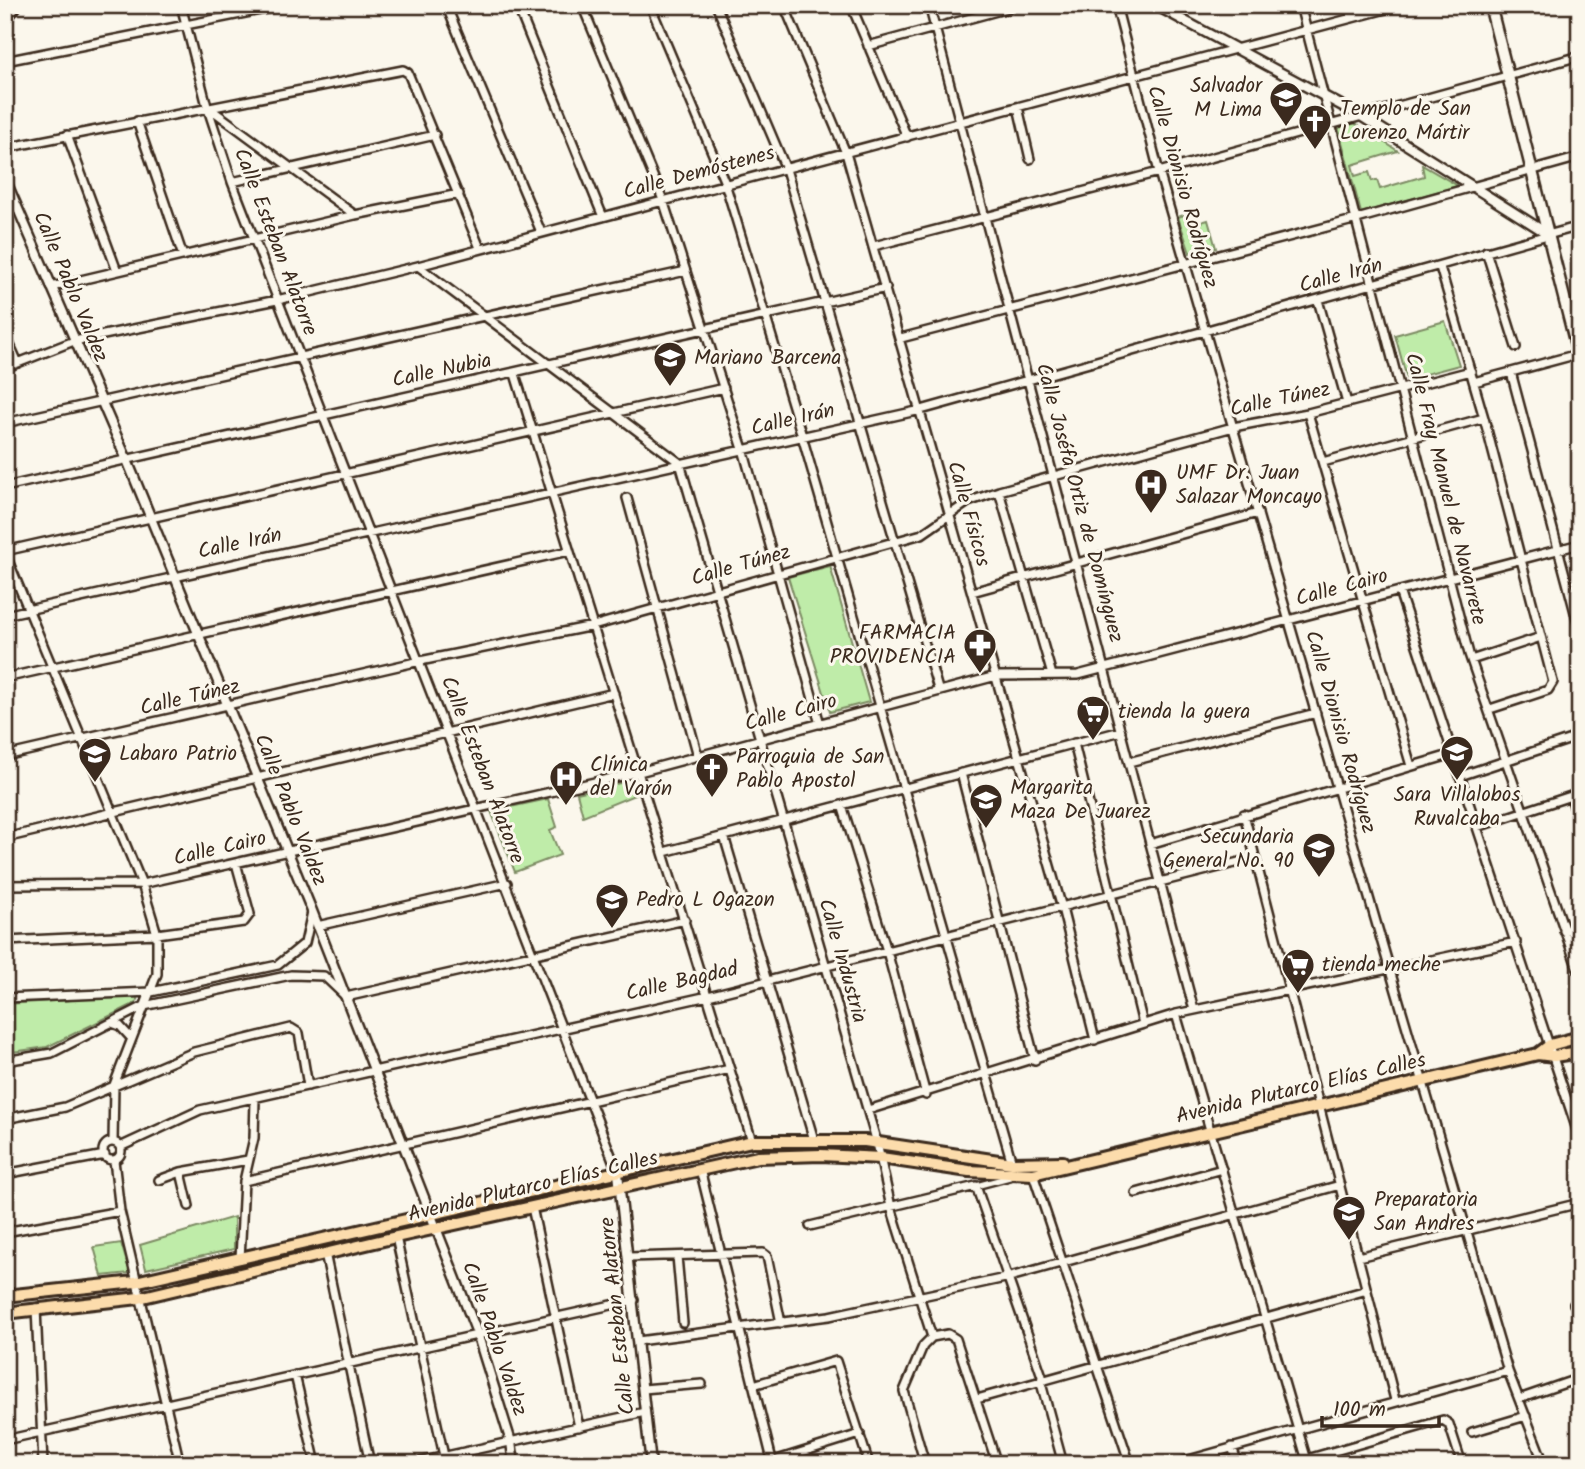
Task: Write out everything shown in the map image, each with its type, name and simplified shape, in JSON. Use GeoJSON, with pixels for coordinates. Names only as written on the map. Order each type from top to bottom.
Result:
{"type":"FeatureCollection","features":[{"type":"Feature","properties":{"kind":"main road"},"geometry":{"type":"LineString","coordinates":[[1490,5],[1579,356]]}},
{"type":"Feature","properties":{"kind":"main road","name":"Avenida Plutarco Elías Calles"},"geometry":{"type":"LineString","coordinates":[[1552,1051],[1580,1037]]}},
{"type":"Feature","properties":{"kind":"main road","name":"Avenida Plutarco Elías Calles"},"geometry":{"type":"LineString","coordinates":[[5,1313],[139,1298],[325,1253],[758,1157],[821,1155],[881,1158],[976,1171],[1033,1174],[1210,1129],[1538,1054],[1552,1051],[1580,1052]]}},
{"type":"Feature","properties":{"kind":"main road","name":"Avenida Plutarco Elías Calles"},"geometry":{"type":"LineString","coordinates":[[5,1296],[135,1282],[752,1141],[877,1143],[1012,1163],[1073,1162]]}},
{"type":"Feature","properties":{"kind":"main road"},"geometry":{"type":"LineString","coordinates":[[976,1171],[978,1158]]}},
{"type":"Feature","properties":{"kind":"street"},"geometry":{"type":"LineString","coordinates":[[5,22],[18,5]]}},
{"type":"Feature","properties":{"kind":"street","name":"Calle Esteban Alatorre"},"geometry":{"type":"LineString","coordinates":[[181,5],[207,106],[232,182],[618,1172],[651,1464]]}},
{"type":"Feature","properties":{"kind":"street"},"geometry":{"type":"LineString","coordinates":[[5,61],[286,5]]}},
{"type":"Feature","properties":{"kind":"street"},"geometry":{"type":"LineString","coordinates":[[446,5],[541,232]]}},
{"type":"Feature","properties":{"kind":"street"},"geometry":{"type":"LineString","coordinates":[[517,5],[603,217]]}},
{"type":"Feature","properties":{"kind":"street"},"geometry":{"type":"LineString","coordinates":[[582,5],[663,200],[743,449],[820,724]]}},
{"type":"Feature","properties":{"kind":"street"},"geometry":{"type":"LineString","coordinates":[[650,5],[725,184],[802,436],[1012,1163]]}},
{"type":"Feature","properties":{"kind":"street"},"geometry":{"type":"LineString","coordinates":[[716,5],[786,169],[938,689]]}},
{"type":"Feature","properties":{"kind":"street","name":"Calle Físicos"},"geometry":{"type":"LineString","coordinates":[[784,5],[846,153],[874,246],[1062,908],[1095,1040]]}},
{"type":"Feature","properties":{"kind":"street"},"geometry":{"type":"LineString","coordinates":[[851,5],[907,137]]}},
{"type":"Feature","properties":{"kind":"street","name":"Calle Joséfa Ortiz de Domínguez"},"geometry":{"type":"LineString","coordinates":[[929,5],[1194,1010]]}},
{"type":"Feature","properties":{"kind":"street"},"geometry":{"type":"LineString","coordinates":[[868,46],[1019,5]]}},
{"type":"Feature","properties":{"kind":"street","name":"Calle Dionisio Rodríguez"},"geometry":{"type":"LineString","coordinates":[[1115,5],[1159,172],[1389,967],[1508,1371],[1543,1461]]}},
{"type":"Feature","properties":{"kind":"street"},"geometry":{"type":"LineString","coordinates":[[1155,5],[1360,116],[1474,184],[1548,234]]}},
{"type":"Feature","properties":{"kind":"street","name":"Calle Fray Manuel de Navarrete"},"geometry":{"type":"LineString","coordinates":[[1300,5],[1472,660],[1580,975]]}},
{"type":"Feature","properties":{"kind":"street"},"geometry":{"type":"LineString","coordinates":[[1348,5],[1352,18]]}},
{"type":"Feature","properties":{"kind":"street","name":"Calle Demóstenes"},"geometry":{"type":"LineString","coordinates":[[5,369],[74,341],[277,300],[418,266],[1401,5]]}},
{"type":"Feature","properties":{"kind":"street"},"geometry":{"type":"LineString","coordinates":[[874,246],[1159,172],[1580,56]]}},
{"type":"Feature","properties":{"kind":"street"},"geometry":{"type":"LineString","coordinates":[[5,148],[207,106],[405,71],[435,135],[481,248]]}},
{"type":"Feature","properties":{"kind":"street"},"geometry":{"type":"LineString","coordinates":[[207,106],[355,215]]}},
{"type":"Feature","properties":{"kind":"street"},"geometry":{"type":"LineString","coordinates":[[1018,107],[1030,159]]}},
{"type":"Feature","properties":{"kind":"street"},"geometry":{"type":"LineString","coordinates":[[137,121],[183,256]]}},
{"type":"Feature","properties":{"kind":"street"},"geometry":{"type":"LineString","coordinates":[[67,135],[117,271]]}},
{"type":"Feature","properties":{"kind":"street"},"geometry":{"type":"LineString","coordinates":[[232,182],[435,135]]}},
{"type":"Feature","properties":{"kind":"street"},"geometry":{"type":"LineString","coordinates":[[901,338],[1357,219],[1474,184],[1580,157]]}},
{"type":"Feature","properties":{"kind":"street","name":"Calle Pablo Valdez"},"geometry":{"type":"LineString","coordinates":[[5,179],[200,634],[312,911],[477,1334],[511,1442],[513,1464]]}},
{"type":"Feature","properties":{"kind":"street"},"geometry":{"type":"LineString","coordinates":[[51,287],[355,215],[459,194]]}},
{"type":"Feature","properties":{"kind":"street","name":"Calle Irán"},"geometry":{"type":"LineString","coordinates":[[5,615],[921,410],[1374,286],[1486,251],[1580,226]]}},
{"type":"Feature","properties":{"kind":"street"},"geometry":{"type":"LineString","coordinates":[[1486,251],[1516,347]]}},
{"type":"Feature","properties":{"kind":"street"},"geometry":{"type":"LineString","coordinates":[[418,266],[680,463]]}},
{"type":"Feature","properties":{"kind":"street"},"geometry":{"type":"LineString","coordinates":[[1440,267],[1484,418],[1552,687],[1490,709]]}},
{"type":"Feature","properties":{"kind":"street"},"geometry":{"type":"LineString","coordinates":[[5,423],[686,271]]}},
{"type":"Feature","properties":{"kind":"street","name":"Calle Nubia"},"geometry":{"type":"LineString","coordinates":[[5,487],[886,288]]}},
{"type":"Feature","properties":{"kind":"street"},"geometry":{"type":"LineString","coordinates":[[1318,300],[1347,403]]}},
{"type":"Feature","properties":{"kind":"street"},"geometry":{"type":"LineString","coordinates":[[5,334],[18,363]]}},
{"type":"Feature","properties":{"kind":"street"},"geometry":{"type":"LineString","coordinates":[[1474,382],[1579,356]]}},
{"type":"Feature","properties":{"kind":"street","name":"Calle Túnez"},"geometry":{"type":"LineString","coordinates":[[5,756],[229,707],[420,661],[593,626],[930,531],[968,502],[999,491],[1233,427],[1308,413],[1471,371]]}},
{"type":"Feature","properties":{"kind":"street"},"geometry":{"type":"LineString","coordinates":[[1511,372],[1580,631]]}},
{"type":"Feature","properties":{"kind":"street"},"geometry":{"type":"LineString","coordinates":[[514,374],[752,1141]]}},
{"type":"Feature","properties":{"kind":"street"},"geometry":{"type":"LineString","coordinates":[[114,1160],[120,1156],[116,1144],[114,1085],[157,974],[158,934],[142,884],[5,552],[724,388]]}},
{"type":"Feature","properties":{"kind":"street"},"geometry":{"type":"LineString","coordinates":[[1308,413],[1411,766]]}},
{"type":"Feature","properties":{"kind":"street"},"geometry":{"type":"LineString","coordinates":[[1323,462],[1484,418]]}},
{"type":"Feature","properties":{"kind":"street","name":"Calle Industria"},"geometry":{"type":"LineString","coordinates":[[680,463],[868,1110],[891,1208],[932,1337]]}},
{"type":"Feature","properties":{"kind":"street"},"geometry":{"type":"LineString","coordinates":[[999,491],[1052,675]]}},
{"type":"Feature","properties":{"kind":"street"},"geometry":{"type":"LineString","coordinates":[[626,498],[698,756]]}},
{"type":"Feature","properties":{"kind":"street"},"geometry":{"type":"LineString","coordinates":[[972,592],[1258,513]]}},
{"type":"Feature","properties":{"kind":"street","name":"Calle Cairo"},"geometry":{"type":"LineString","coordinates":[[5,885],[142,884],[639,772],[820,724],[938,689],[996,676],[1078,675],[1580,544]]}},
{"type":"Feature","properties":{"kind":"street"},"geometry":{"type":"LineString","coordinates":[[5,678],[569,551]]}},
{"type":"Feature","properties":{"kind":"street"},"geometry":{"type":"LineString","coordinates":[[1399,591],[1580,1139]]}},
{"type":"Feature","properties":{"kind":"street"},"geometry":{"type":"LineString","coordinates":[[1472,660],[1541,637]]}},
{"type":"Feature","properties":{"kind":"street"},"geometry":{"type":"LineString","coordinates":[[5,838],[614,693]]}},
{"type":"Feature","properties":{"kind":"street"},"geometry":{"type":"LineString","coordinates":[[1129,762],[1316,713]]}},
{"type":"Feature","properties":{"kind":"street"},"geometry":{"type":"LineString","coordinates":[[664,852],[1121,731]]}},
{"type":"Feature","properties":{"kind":"street"},"geometry":{"type":"LineString","coordinates":[[1460,776],[1580,736]]}},
{"type":"Feature","properties":{"kind":"street"},"geometry":{"type":"LineString","coordinates":[[1074,743],[1143,1024]]}},
{"type":"Feature","properties":{"kind":"street"},"geometry":{"type":"LineString","coordinates":[[1150,844],[1453,754]]}},
{"type":"Feature","properties":{"kind":"street"},"geometry":{"type":"LineString","coordinates":[[961,773],[1035,1060]]}},
{"type":"Feature","properties":{"kind":"street"},"geometry":{"type":"LineString","coordinates":[[1477,827],[1580,793]]}},
{"type":"Feature","properties":{"kind":"street"},"geometry":{"type":"LineString","coordinates":[[1571,796],[1580,826]]}},
{"type":"Feature","properties":{"kind":"street"},"geometry":{"type":"LineString","coordinates":[[842,805],[887,951],[926,1095]]}},
{"type":"Feature","properties":{"kind":"street"},"geometry":{"type":"LineString","coordinates":[[1244,814],[1395,1400]]}},
{"type":"Feature","properties":{"kind":"street"},"geometry":{"type":"LineString","coordinates":[[724,836],[814,1140]]}},
{"type":"Feature","properties":{"kind":"street","name":"Calle Bagdad"},"geometry":{"type":"LineString","coordinates":[[116,1144],[174,1119],[374,1070],[708,996],[825,965],[947,938],[1255,858]]}},
{"type":"Feature","properties":{"kind":"street"},"geometry":{"type":"LineString","coordinates":[[5,941],[158,934],[247,920],[250,915],[236,863]]}},
{"type":"Feature","properties":{"kind":"street"},"geometry":{"type":"LineString","coordinates":[[317,926],[507,883]]}},
{"type":"Feature","properties":{"kind":"street"},"geometry":{"type":"LineString","coordinates":[[5,998],[151,992],[278,965],[305,943],[312,911]]}},
{"type":"Feature","properties":{"kind":"street"},"geometry":{"type":"LineString","coordinates":[[5,1061],[52,1053],[144,1006],[306,974],[328,978],[346,998],[685,920]]}},
{"type":"Feature","properties":{"kind":"street"},"geometry":{"type":"LineString","coordinates":[[1564,931],[1580,927]]}},
{"type":"Feature","properties":{"kind":"street"},"geometry":{"type":"LineString","coordinates":[[868,1110],[987,1076],[1176,1014],[1516,942]]}},
{"type":"Feature","properties":{"kind":"street"},"geometry":{"type":"LineString","coordinates":[[1176,1014],[1307,1461],[1443,1420],[1449,1424],[1460,1458],[1455,1464]]}},
{"type":"Feature","properties":{"kind":"street"},"geometry":{"type":"LineString","coordinates":[[112,1023],[131,1038]]}},
{"type":"Feature","properties":{"kind":"street"},"geometry":{"type":"LineString","coordinates":[[5,1119],[65,1107],[194,1052],[291,1028],[299,1033],[308,1086]]}},
{"type":"Feature","properties":{"kind":"street"},"geometry":{"type":"LineString","coordinates":[[244,1181],[730,1069]]}},
{"type":"Feature","properties":{"kind":"street"},"geometry":{"type":"LineString","coordinates":[[240,1259],[244,1181],[254,1138],[255,1099]]}},
{"type":"Feature","properties":{"kind":"street"},"geometry":{"type":"LineString","coordinates":[[105,1155],[104,1148],[116,1144]]}},
{"type":"Feature","properties":{"kind":"street"},"geometry":{"type":"LineString","coordinates":[[5,1174],[105,1155],[114,1160]]}},
{"type":"Feature","properties":{"kind":"street"},"geometry":{"type":"LineString","coordinates":[[114,1160],[120,1211],[135,1282],[180,1464]]}},
{"type":"Feature","properties":{"kind":"street"},"geometry":{"type":"LineString","coordinates":[[159,1180],[181,1172],[248,1160]]}},
{"type":"Feature","properties":{"kind":"street"},"geometry":{"type":"LineString","coordinates":[[700,1169],[773,1462]]}},
{"type":"Feature","properties":{"kind":"street"},"geometry":{"type":"LineString","coordinates":[[1136,1193],[1222,1169]]}},
{"type":"Feature","properties":{"kind":"street"},"geometry":{"type":"LineString","coordinates":[[181,1172],[189,1206]]}},
{"type":"Feature","properties":{"kind":"street"},"geometry":{"type":"LineString","coordinates":[[1033,1174],[1130,1464]]}},
{"type":"Feature","properties":{"kind":"street"},"geometry":{"type":"LineString","coordinates":[[810,1226],[1017,1175]]}},
{"type":"Feature","properties":{"kind":"street"},"geometry":{"type":"LineString","coordinates":[[638,1341],[829,1316],[1010,1277],[1340,1185]]}},
{"type":"Feature","properties":{"kind":"street"},"geometry":{"type":"LineString","coordinates":[[976,1186],[1010,1277],[1042,1376],[1041,1382],[1063,1464]]}},
{"type":"Feature","properties":{"kind":"street"},"geometry":{"type":"LineString","coordinates":[[1359,1257],[1580,1203]]}},
{"type":"Feature","properties":{"kind":"street"},"geometry":{"type":"LineString","coordinates":[[532,1207],[579,1427]]}},
{"type":"Feature","properties":{"kind":"street"},"geometry":{"type":"LineString","coordinates":[[5,1232],[120,1211]]}},
{"type":"Feature","properties":{"kind":"street"},"geometry":{"type":"LineString","coordinates":[[396,1237],[444,1456]]}},
{"type":"Feature","properties":{"kind":"street"},"geometry":{"type":"LineString","coordinates":[[325,1253],[370,1464]]}},
{"type":"Feature","properties":{"kind":"street"},"geometry":{"type":"LineString","coordinates":[[629,1257],[765,1254],[781,1323]]}},
{"type":"Feature","properties":{"kind":"street"},"geometry":{"type":"LineString","coordinates":[[677,1256],[683,1323]]}},
{"type":"Feature","properties":{"kind":"street"},"geometry":{"type":"LineString","coordinates":[[976,1399],[1367,1290]]}},
{"type":"Feature","properties":{"kind":"street"},"geometry":{"type":"LineString","coordinates":[[5,1440],[634,1300]]}},
{"type":"Feature","properties":{"kind":"street"},"geometry":{"type":"LineString","coordinates":[[36,1308],[43,1464]]}},
{"type":"Feature","properties":{"kind":"street"},"geometry":{"type":"LineString","coordinates":[[925,1464],[904,1391],[923,1346],[932,1337],[948,1334],[955,1337],[998,1464]]}},
{"type":"Feature","properties":{"kind":"street"},"geometry":{"type":"LineString","coordinates":[[753,1385],[836,1362],[869,1464]]}},
{"type":"Feature","properties":{"kind":"street"},"geometry":{"type":"LineString","coordinates":[[1174,1464],[1297,1427],[1508,1371]]}},
{"type":"Feature","properties":{"kind":"street"},"geometry":{"type":"LineString","coordinates":[[295,1375],[316,1464]]}},
{"type":"Feature","properties":{"kind":"street"},"geometry":{"type":"LineString","coordinates":[[1519,1399],[1580,1378]]}},
{"type":"Feature","properties":{"kind":"street"},"geometry":{"type":"LineString","coordinates":[[643,1389],[702,1384]]}},
{"type":"Feature","properties":{"kind":"street"},"geometry":{"type":"LineString","coordinates":[[410,1464],[645,1412]]}},
{"type":"Feature","properties":{"kind":"street"},"geometry":{"type":"LineString","coordinates":[[1472,1432],[1526,1416]]}},
{"type":"Feature","properties":{"kind":"street"},"geometry":{"type":"LineString","coordinates":[[764,1464],[859,1434]]}},
{"type":"Feature","properties":{"kind":"street"},"geometry":{"type":"LineString","coordinates":[[1232,1447],[1238,1464]]}},
{"type":"Feature","properties":{"kind":"street"},"geometry":{"type":"LineString","coordinates":[[1523,1464],[1543,1461]]}},
{"type":"Feature","properties":{"kind":"green space"},"geometry":{"type":"Polygon","coordinates":[[[1354,123],[1398,151],[1352,165],[1355,176],[1369,172],[1372,181],[1377,180],[1380,189],[1424,176],[1422,165],[1458,186],[1361,213],[1338,127],[1354,123]]]}},
{"type":"Feature","properties":{"kind":"green space"},"geometry":{"type":"Polygon","coordinates":[[[1187,214],[1191,225],[1208,220],[1216,248],[1190,253],[1178,217],[1187,214]]]}},
{"type":"Feature","properties":{"kind":"green space"},"geometry":{"type":"Polygon","coordinates":[[[1445,321],[1459,365],[1407,379],[1395,335],[1445,321]]]}},
{"type":"Feature","properties":{"kind":"green space"},"geometry":{"type":"Polygon","coordinates":[[[830,566],[869,702],[830,712],[788,577],[830,566]]]}},
{"type":"Feature","properties":{"kind":"green space"},"geometry":{"type":"Polygon","coordinates":[[[633,780],[637,794],[583,816],[577,793],[633,780]]]}},
{"type":"Feature","properties":{"kind":"green space"},"geometry":{"type":"Polygon","coordinates":[[[548,799],[557,827],[550,830],[560,855],[515,872],[491,811],[548,799]]]}},
{"type":"Feature","properties":{"kind":"green space"},"geometry":{"type":"Polygon","coordinates":[[[138,996],[136,1003],[47,1047],[5,1053],[5,1004],[138,996]]]}},
{"type":"Feature","properties":{"kind":"green space"},"geometry":{"type":"Polygon","coordinates":[[[234,1217],[234,1249],[146,1269],[140,1245],[234,1217]]]}},
{"type":"Feature","properties":{"kind":"green space"},"geometry":{"type":"Polygon","coordinates":[[[121,1243],[130,1273],[102,1276],[94,1247],[121,1243]]]}},
{"type":"Feature","properties":{"kind":"place","name":"Salvador M Lima"},"geometry":{"type":"Point","coordinates":[1286,128]}},
{"type":"Feature","properties":{"kind":"place","name":"Templo de San Lorenzo Mártir"},"geometry":{"type":"Point","coordinates":[1315,151]}},
{"type":"Feature","properties":{"kind":"place","name":"Mariano Barcena"},"geometry":{"type":"Point","coordinates":[670,388]}},
{"type":"Feature","properties":{"kind":"place","name":"UMF Dr. Juan Salazar Moncayo"},"geometry":{"type":"Point","coordinates":[1151,515]}},
{"type":"Feature","properties":{"kind":"place","name":"FARMACIA PROVIDENCIA"},"geometry":{"type":"Point","coordinates":[980,675]}},
{"type":"Feature","properties":{"kind":"place","name":"tienda la guera"},"geometry":{"type":"Point","coordinates":[1093,742]}},
{"type":"Feature","properties":{"kind":"place","name":"Sara Villalobos Ruvalcaba"},"geometry":{"type":"Point","coordinates":[1457,782]}},
{"type":"Feature","properties":{"kind":"place","name":"Labaro Patrio"},"geometry":{"type":"Point","coordinates":[95,784]}},
{"type":"Feature","properties":{"kind":"place","name":"Parroquia de San Pablo Apostol"},"geometry":{"type":"Point","coordinates":[712,799]}},
{"type":"Feature","properties":{"kind":"place","name":"Clínica del Varón"},"geometry":{"type":"Point","coordinates":[566,807]}},
{"type":"Feature","properties":{"kind":"place","name":"Margarita Maza De Juarez"},"geometry":{"type":"Point","coordinates":[986,830]}},
{"type":"Feature","properties":{"kind":"place","name":"Secundaria General No. 90"},"geometry":{"type":"Point","coordinates":[1319,879]}},
{"type":"Feature","properties":{"kind":"place","name":"Pedro L Ogazon"},"geometry":{"type":"Point","coordinates":[612,930]}},
{"type":"Feature","properties":{"kind":"place","name":"tienda meche"},"geometry":{"type":"Point","coordinates":[1298,995]}},
{"type":"Feature","properties":{"kind":"place","name":"Preparatoria San Andres"},"geometry":{"type":"Point","coordinates":[1349,1242]}}]}
